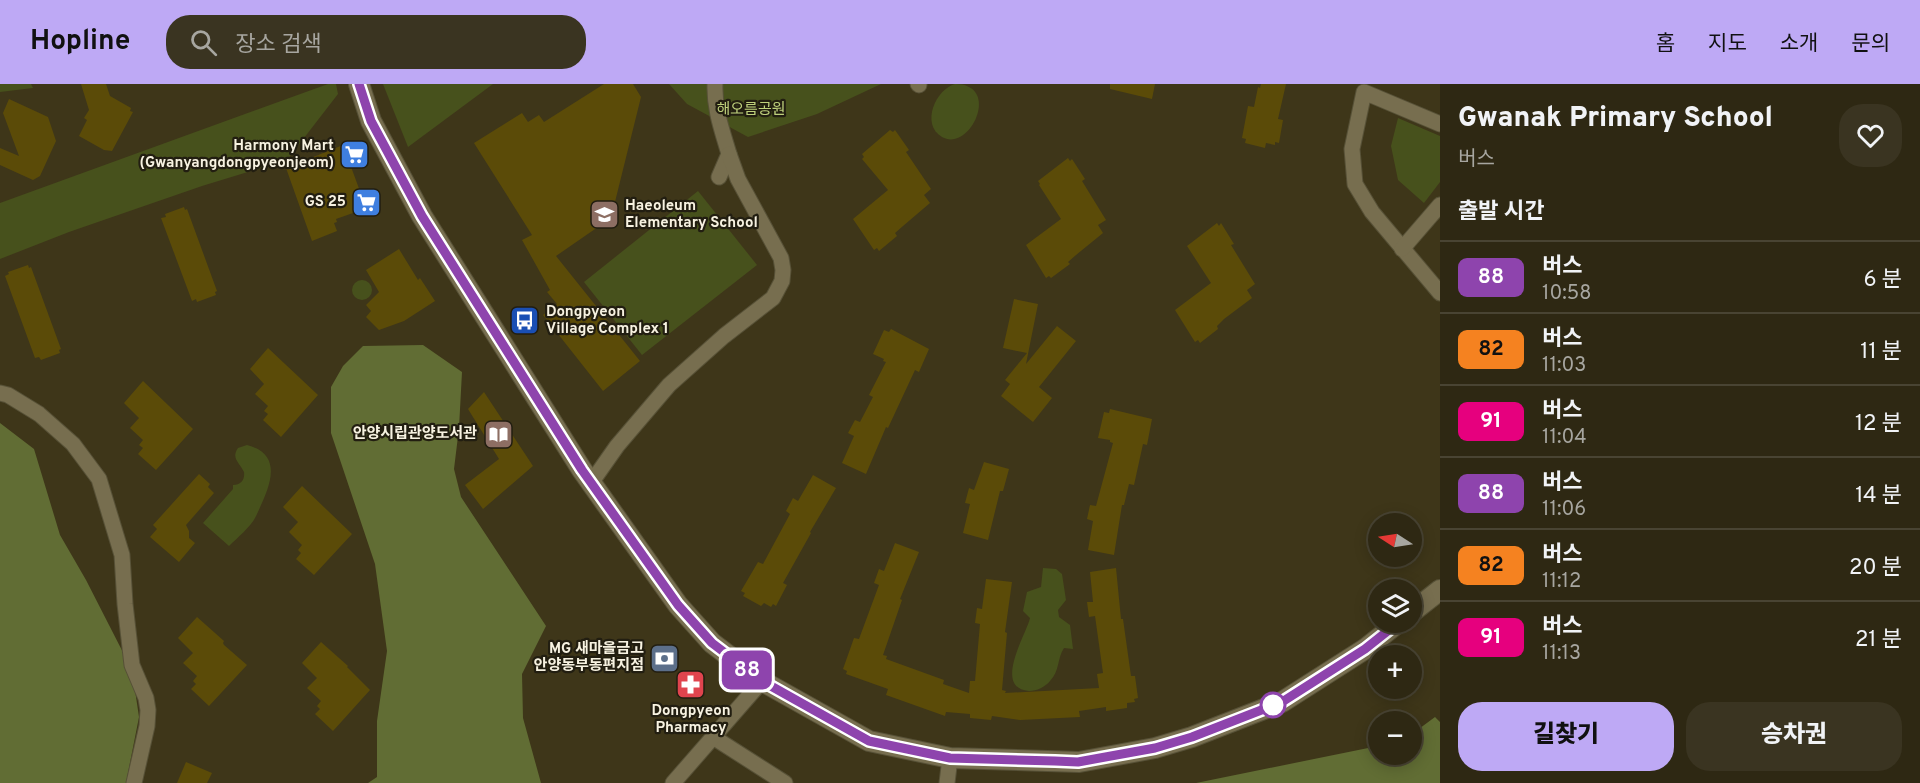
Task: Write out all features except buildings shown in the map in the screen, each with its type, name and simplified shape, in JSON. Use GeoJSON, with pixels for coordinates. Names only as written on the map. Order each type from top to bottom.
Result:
{"type":"FeatureCollection","features":[{"type":"Feature","properties":{"kind":"street"},"geometry":{"type":"LineString","coordinates":[[359,84],[371,121],[422,216],[591,483],[678,605],[712,643],[762,681],[869,741],[950,758],[1078,762],[1155,748],[1192,737],[1282,702],[1365,649],[1385,633]]}},
{"type":"Feature","properties":{"kind":"street"},"geometry":{"type":"LineString","coordinates":[[591,483],[617,446],[669,385],[724,336],[767,304],[779,290],[783,270],[781,258],[738,179],[717,118],[715,84]]}},
{"type":"Feature","properties":{"kind":"street"},"geometry":{"type":"LineString","coordinates":[[1440,124],[1364,92],[1352,148],[1355,184],[1372,212],[1440,293]]}},
{"type":"Feature","properties":{"kind":"street"},"geometry":{"type":"LineString","coordinates":[[719,177],[729,154]]}},
{"type":"Feature","properties":{"kind":"street"},"geometry":{"type":"LineString","coordinates":[[1402,249],[1440,206]]}},
{"type":"Feature","properties":{"kind":"street"},"geometry":{"type":"LineString","coordinates":[[0,393],[8,395],[47,421],[73,444],[99,479],[122,555],[132,665],[147,704],[147,726],[134,783]]}},
{"type":"Feature","properties":{"kind":"street"},"geometry":{"type":"LineString","coordinates":[[1422,604],[1440,590]]}},
{"type":"Feature","properties":{"kind":"street"},"geometry":{"type":"LineString","coordinates":[[673,783],[762,681]]}},
{"type":"Feature","properties":{"kind":"street"},"geometry":{"type":"LineString","coordinates":[[714,737],[785,783]]}},
{"type":"Feature","properties":{"kind":"street"},"geometry":{"type":"LineString","coordinates":[[947,783],[950,758]]}},
{"type":"Feature","properties":{"kind":"green space"},"geometry":{"type":"Polygon","coordinates":[[[0,84],[31,84],[33,88],[0,92],[0,84]]]}},
{"type":"Feature","properties":{"kind":"green space"},"geometry":{"type":"Polygon","coordinates":[[[328,84],[336,84],[338,94],[287,160],[202,186],[69,232],[0,259],[0,203],[328,84]]]}},
{"type":"Feature","properties":{"kind":"green space"},"geometry":{"type":"Polygon","coordinates":[[[383,84],[493,84],[408,147],[383,84]]]}},
{"type":"Feature","properties":{"kind":"green space","name":"해오름공원"},"geometry":{"type":"Polygon","coordinates":[[[669,84],[881,84],[817,114],[748,137],[687,104],[669,84]]]}},
{"type":"Feature","properties":{"kind":"green space"},"geometry":{"type":"Polygon","coordinates":[[[955,84],[969,87],[977,95],[979,105],[977,116],[971,127],[953,139],[942,137],[935,131],[931,116],[942,93],[955,84]]]}},
{"type":"Feature","properties":{"kind":"green space"},"geometry":{"type":"Polygon","coordinates":[[[1398,118],[1440,136],[1440,182],[1424,203],[1398,180],[1391,146],[1398,118]]]}},
{"type":"Feature","properties":{"kind":"green space"},"geometry":{"type":"Polygon","coordinates":[[[698,191],[757,265],[642,355],[584,282],[698,191]]]}},
{"type":"Feature","properties":{"kind":"green space"},"geometry":{"type":"Polygon","coordinates":[[[362,280],[369,283],[372,290],[369,297],[362,300],[355,297],[352,290],[355,283],[362,280]]]}},
{"type":"Feature","properties":{"kind":"green space"},"geometry":{"type":"Polygon","coordinates":[[[423,345],[462,372],[454,469],[461,497],[546,626],[522,674],[523,718],[541,783],[368,783],[377,777],[377,721],[387,651],[375,564],[331,433],[331,387],[343,366],[363,346],[423,345]]]}},
{"type":"Feature","properties":{"kind":"green space"},"geometry":{"type":"Polygon","coordinates":[[[0,423],[34,449],[60,535],[132,670],[139,717],[126,783],[0,783],[0,423]]]}},
{"type":"Feature","properties":{"kind":"green space"},"geometry":{"type":"Polygon","coordinates":[[[247,445],[259,450],[267,457],[271,474],[266,494],[255,518],[229,546],[203,523],[233,489],[233,485],[243,480],[244,472],[235,455],[238,448],[247,445]]]}},
{"type":"Feature","properties":{"kind":"green space"},"geometry":{"type":"Polygon","coordinates":[[[1043,568],[1056,569],[1062,574],[1066,600],[1058,610],[1059,617],[1070,625],[1073,649],[1064,648],[1055,673],[1048,683],[1029,691],[1018,688],[1013,680],[1012,671],[1014,659],[1030,618],[1023,611],[1027,592],[1041,587],[1043,568]]]}},
{"type":"Feature","properties":{"kind":"green space"},"geometry":{"type":"Polygon","coordinates":[[[1435,717],[1440,722],[1440,783],[1196,783],[1368,748],[1368,765],[1422,765],[1422,727],[1435,717]]]}},
{"type":"Feature","properties":{"kind":"bus line","name":"88"},"geometry":{"type":"LineString","coordinates":[[359,84],[371,121],[422,216],[582,470],[678,605],[712,643],[762,681],[869,741],[950,758],[1078,762],[1155,748],[1192,737],[1282,702],[1365,649],[1385,633]]}},
{"type":"Feature","properties":{"kind":"place","name":"Harmony Mart (Gwanyangdongpyeonjeom)"},"geometry":{"type":"Point","coordinates":[355,155]}},
{"type":"Feature","properties":{"kind":"place","name":"GS 25"},"geometry":{"type":"Point","coordinates":[367,202]}},
{"type":"Feature","properties":{"kind":"place","name":"Haeoleum Elementary School"},"geometry":{"type":"Point","coordinates":[604,215]}},
{"type":"Feature","properties":{"kind":"place","name":"Dongpyeon Village Complex 1"},"geometry":{"type":"Point","coordinates":[525,321]}},
{"type":"Feature","properties":{"kind":"place","name":"안양시립관양도서관"},"geometry":{"type":"Point","coordinates":[498,434]}},
{"type":"Feature","properties":{"kind":"place","name":"MG 새마을금고 안양동부동편지점"},"geometry":{"type":"Point","coordinates":[665,658]}},
{"type":"Feature","properties":{"kind":"place","name":"Dongpyeon Pharmacy"},"geometry":{"type":"Point","coordinates":[691,684]}}]}
